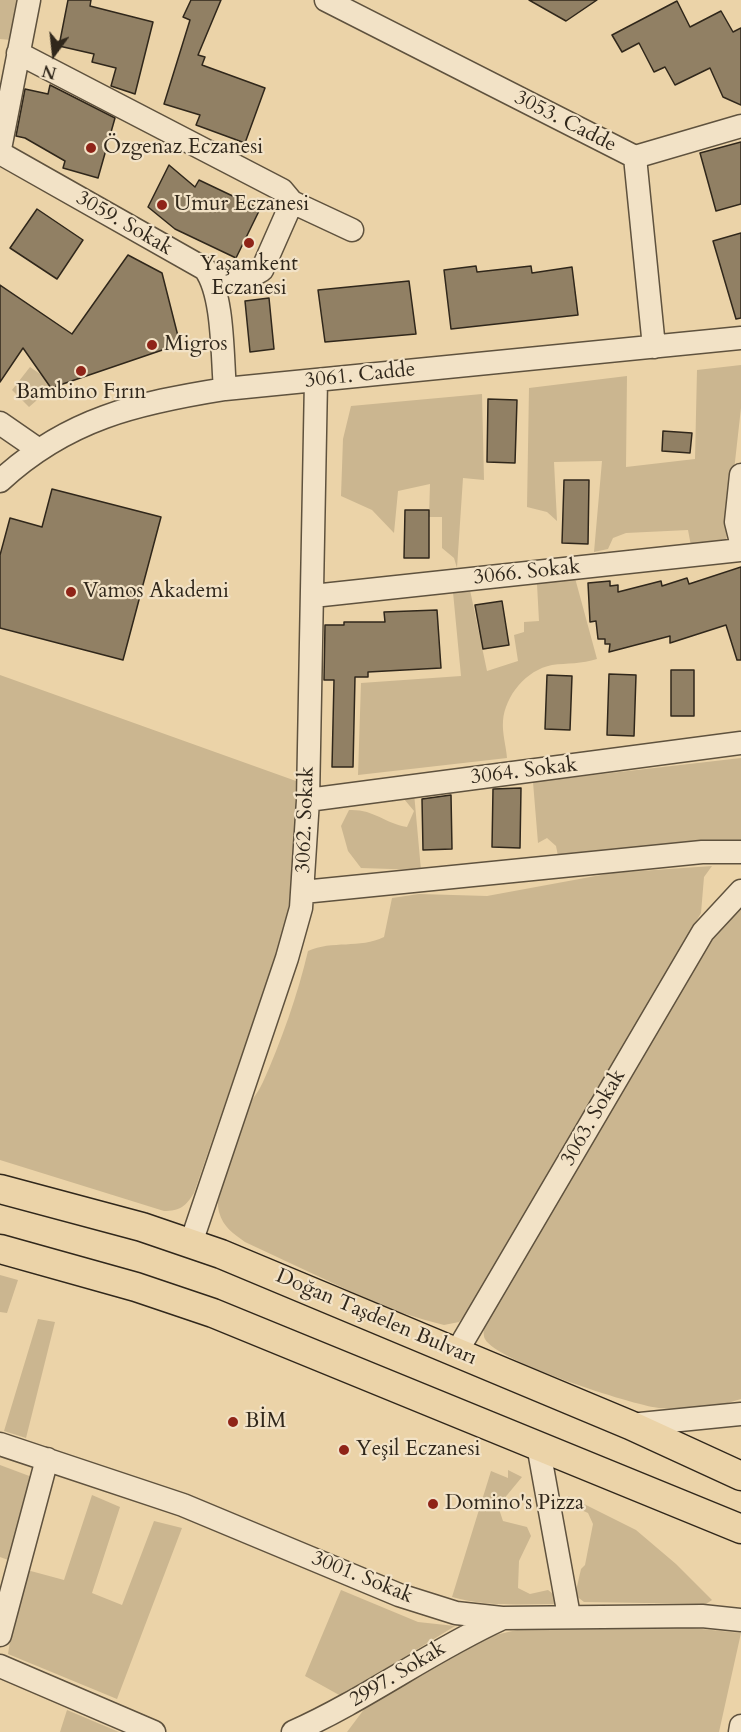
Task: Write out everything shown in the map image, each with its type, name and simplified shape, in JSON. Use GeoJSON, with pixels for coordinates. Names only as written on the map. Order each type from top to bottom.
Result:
{"type":"FeatureCollection","features":[{"type":"Feature","properties":{"kind":"main road","name":"Doğan Taşdelen Bulvarı"},"geometry":{"type":"LineString","coordinates":[[0,1189],[192,1243],[630,1425],[741,1476]]}},
{"type":"Feature","properties":{"kind":"main road"},"geometry":{"type":"LineString","coordinates":[[0,1249],[136,1287],[213,1313],[741,1529]]}},
{"type":"Feature","properties":{"kind":"street"},"geometry":{"type":"LineString","coordinates":[[0,151],[29,0]]}},
{"type":"Feature","properties":{"kind":"street","name":"3053. Cadde"},"geometry":{"type":"LineString","coordinates":[[326,0],[635,157],[654,347]]}},
{"type":"Feature","properties":{"kind":"street"},"geometry":{"type":"LineString","coordinates":[[18,53],[282,190],[292,202],[352,230]]}},
{"type":"Feature","properties":{"kind":"street"},"geometry":{"type":"LineString","coordinates":[[635,157],[741,126]]}},
{"type":"Feature","properties":{"kind":"street","name":"3059. Sokak"},"geometry":{"type":"LineString","coordinates":[[0,151],[205,269],[212,281]]}},
{"type":"Feature","properties":{"kind":"street"},"geometry":{"type":"LineString","coordinates":[[225,389],[212,281],[250,276],[262,270],[292,202]]}},
{"type":"Feature","properties":{"kind":"street","name":"3061. Cadde"},"geometry":{"type":"LineString","coordinates":[[0,481],[39,450],[82,424],[115,411],[225,389],[741,338]]}},
{"type":"Feature","properties":{"kind":"street","name":"3062. Sokak"},"geometry":{"type":"LineString","coordinates":[[192,1243],[292,942],[303,892],[308,800],[316,380]]}},
{"type":"Feature","properties":{"kind":"street"},"geometry":{"type":"LineString","coordinates":[[0,423],[39,450]]}},
{"type":"Feature","properties":{"kind":"street"},"geometry":{"type":"LineString","coordinates":[[740,488],[736,522],[741,542]]}},
{"type":"Feature","properties":{"kind":"street","name":"3066. Sokak"},"geometry":{"type":"LineString","coordinates":[[313,596],[741,550]]}},
{"type":"Feature","properties":{"kind":"street","name":"3064. Sokak"},"geometry":{"type":"LineString","coordinates":[[308,800],[741,743]]}},
{"type":"Feature","properties":{"kind":"street"},"geometry":{"type":"LineString","coordinates":[[303,892],[702,852],[741,852]]}},
{"type":"Feature","properties":{"kind":"street","name":"3063. Sokak"},"geometry":{"type":"LineString","coordinates":[[456,1353],[703,932],[741,891]]}},
{"type":"Feature","properties":{"kind":"street"},"geometry":{"type":"LineString","coordinates":[[630,1425],[741,1414]]}},
{"type":"Feature","properties":{"kind":"street","name":"3001. Sokak"},"geometry":{"type":"LineString","coordinates":[[0,1444],[183,1505],[410,1599],[456,1613],[502,1618],[702,1616],[741,1620]]}},
{"type":"Feature","properties":{"kind":"street"},"geometry":{"type":"LineString","coordinates":[[538,1445],[569,1616]]}},
{"type":"Feature","properties":{"kind":"street"},"geometry":{"type":"LineString","coordinates":[[0,1635],[47,1459]]}},
{"type":"Feature","properties":{"kind":"street","name":"2997. Sokak"},"geometry":{"type":"LineString","coordinates":[[293,1732],[332,1722],[441,1648],[502,1618]]}},
{"type":"Feature","properties":{"kind":"street"},"geometry":{"type":"LineString","coordinates":[[0,1666],[154,1732]]}},
{"type":"Feature","properties":{"kind":"street"},"geometry":{"type":"LineString","coordinates":[[740,1732],[741,1726]]}},
{"type":"Feature","properties":{"kind":"shaded area"},"geometry":{"type":"Polygon","coordinates":[[[0,0],[18,0],[11,40],[0,39],[0,0]]]}},
{"type":"Feature","properties":{"kind":"shaded area"},"geometry":{"type":"Polygon","coordinates":[[[741,365],[741,408],[726,542],[691,546],[688,530],[626,533],[613,538],[608,549],[594,552],[602,461],[554,462],[557,521],[547,512],[527,507],[529,388],[627,376],[626,467],[695,459],[697,370],[741,365]]]}},
{"type":"Feature","properties":{"kind":"shaded area"},"geometry":{"type":"Polygon","coordinates":[[[30,367],[43,376],[51,388],[29,407],[12,390],[30,367]]]}},
{"type":"Feature","properties":{"kind":"shaded area"},"geometry":{"type":"Polygon","coordinates":[[[482,394],[484,480],[463,478],[457,568],[454,558],[442,548],[442,517],[429,517],[430,484],[398,491],[394,533],[372,510],[341,496],[343,439],[351,406],[482,394]]]}},
{"type":"Feature","properties":{"kind":"shaded area"},"geometry":{"type":"Polygon","coordinates":[[[575,578],[597,659],[552,665],[534,672],[518,685],[508,702],[503,721],[507,758],[358,775],[361,683],[461,676],[453,592],[470,590],[487,671],[518,661],[514,635],[524,632],[524,622],[539,621],[537,584],[575,578]]]}},
{"type":"Feature","properties":{"kind":"shaded area"},"geometry":{"type":"Polygon","coordinates":[[[0,675],[296,781],[293,890],[281,941],[194,1193],[178,1209],[164,1211],[0,1160],[0,675]]]}},
{"type":"Feature","properties":{"kind":"shaded area"},"geometry":{"type":"Polygon","coordinates":[[[741,758],[741,840],[558,856],[556,846],[547,838],[538,843],[533,782],[741,758]]]}},
{"type":"Feature","properties":{"kind":"shaded area"},"geometry":{"type":"Polygon","coordinates":[[[414,793],[421,870],[361,868],[348,851],[341,826],[349,810],[372,814],[407,827],[414,811],[404,799],[414,793]]]}},
{"type":"Feature","properties":{"kind":"shaded area"},"geometry":{"type":"Polygon","coordinates":[[[712,866],[704,877],[701,913],[470,1310],[459,1322],[444,1325],[386,1308],[245,1242],[226,1226],[219,1212],[218,1201],[226,1158],[243,1116],[261,1085],[276,1051],[294,1001],[308,951],[327,946],[365,943],[384,937],[392,898],[419,894],[487,896],[612,873],[712,866]]]}},
{"type":"Feature","properties":{"kind":"shaded area"},"geometry":{"type":"Polygon","coordinates":[[[741,905],[741,1399],[701,1408],[659,1408],[595,1391],[513,1359],[485,1339],[483,1326],[717,925],[741,905]]]}},
{"type":"Feature","properties":{"kind":"shaded area"},"geometry":{"type":"Polygon","coordinates":[[[0,1275],[18,1280],[7,1313],[0,1312],[0,1275]]]}},
{"type":"Feature","properties":{"kind":"shaded area"},"geometry":{"type":"Polygon","coordinates":[[[38,1319],[55,1322],[26,1438],[4,1431],[38,1319]]]}},
{"type":"Feature","properties":{"kind":"shaded area"},"geometry":{"type":"Polygon","coordinates":[[[0,1465],[32,1477],[11,1561],[0,1557],[0,1465]]]}},
{"type":"Feature","properties":{"kind":"shaded area"},"geometry":{"type":"Polygon","coordinates":[[[508,1470],[522,1477],[498,1506],[503,1521],[527,1527],[531,1536],[519,1561],[518,1588],[530,1594],[548,1590],[556,1596],[556,1604],[491,1604],[452,1597],[491,1471],[508,1478],[508,1470]]]}},
{"type":"Feature","properties":{"kind":"shaded area"},"geometry":{"type":"Polygon","coordinates":[[[92,1495],[120,1507],[92,1593],[122,1605],[154,1521],[182,1528],[117,1699],[8,1654],[13,1622],[27,1570],[64,1580],[92,1495]]]}},
{"type":"Feature","properties":{"kind":"shaded area"},"geometry":{"type":"Polygon","coordinates":[[[568,1496],[636,1530],[676,1564],[712,1600],[706,1604],[584,1602],[575,1595],[581,1569],[585,1565],[593,1524],[588,1513],[568,1504],[568,1496]]]}},
{"type":"Feature","properties":{"kind":"shaded area"},"geometry":{"type":"Polygon","coordinates":[[[341,1590],[418,1622],[455,1626],[341,1696],[305,1676],[341,1590]]]}},
{"type":"Feature","properties":{"kind":"shaded area"},"geometry":{"type":"Polygon","coordinates":[[[672,1626],[741,1633],[719,1732],[347,1732],[365,1708],[465,1651],[482,1638],[530,1627],[672,1626]]]}},
{"type":"Feature","properties":{"kind":"shaded area"},"geometry":{"type":"Polygon","coordinates":[[[67,1710],[119,1732],[60,1732],[67,1710]]]}},
{"type":"Feature","properties":{"kind":"building"},"geometry":{"type":"Polygon","coordinates":[[[68,0],[91,0],[90,6],[153,22],[135,94],[111,86],[116,68],[92,62],[94,54],[59,46],[68,0]]]}},
{"type":"Feature","properties":{"kind":"building"},"geometry":{"type":"Polygon","coordinates":[[[191,0],[221,0],[198,55],[205,57],[202,65],[265,88],[245,143],[196,125],[200,115],[164,104],[190,20],[183,17],[191,0]]]}},
{"type":"Feature","properties":{"kind":"building"},"geometry":{"type":"Polygon","coordinates":[[[529,0],[597,0],[566,21],[529,0]]]}},
{"type":"Feature","properties":{"kind":"building"},"geometry":{"type":"Polygon","coordinates":[[[677,1],[690,27],[721,11],[733,32],[741,28],[741,105],[723,97],[710,68],[675,85],[665,67],[654,72],[639,43],[622,52],[612,35],[677,1]]]}},
{"type":"Feature","properties":{"kind":"building"},"geometry":{"type":"Polygon","coordinates":[[[50,85],[115,118],[98,178],[63,168],[65,161],[25,138],[16,136],[25,89],[48,94],[50,85]]]}},
{"type":"Feature","properties":{"kind":"building"},"geometry":{"type":"Polygon","coordinates":[[[741,142],[741,204],[716,211],[700,153],[741,142]]]}},
{"type":"Feature","properties":{"kind":"building"},"geometry":{"type":"Polygon","coordinates":[[[169,165],[195,187],[199,180],[260,209],[236,258],[175,229],[148,207],[169,165]]]}},
{"type":"Feature","properties":{"kind":"building"},"geometry":{"type":"Polygon","coordinates":[[[37,209],[83,240],[57,279],[10,248],[37,209]]]}},
{"type":"Feature","properties":{"kind":"building"},"geometry":{"type":"Polygon","coordinates":[[[741,233],[741,318],[736,319],[713,241],[741,233]]]}},
{"type":"Feature","properties":{"kind":"building"},"geometry":{"type":"Polygon","coordinates":[[[128,255],[162,273],[180,344],[51,388],[23,348],[0,382],[0,285],[72,334],[128,255]]]}},
{"type":"Feature","properties":{"kind":"building"},"geometry":{"type":"Polygon","coordinates":[[[476,266],[477,272],[531,266],[532,273],[572,267],[578,315],[451,329],[444,270],[476,266]]]}},
{"type":"Feature","properties":{"kind":"building"},"geometry":{"type":"Polygon","coordinates":[[[409,281],[416,334],[325,342],[318,290],[409,281]]]}},
{"type":"Feature","properties":{"kind":"building"},"geometry":{"type":"Polygon","coordinates":[[[269,298],[274,349],[250,352],[245,301],[269,298]]]}},
{"type":"Feature","properties":{"kind":"building"},"geometry":{"type":"Polygon","coordinates":[[[488,399],[517,400],[515,463],[487,462],[488,399]]]}},
{"type":"Feature","properties":{"kind":"building"},"geometry":{"type":"Polygon","coordinates":[[[663,431],[692,433],[690,453],[662,451],[663,431]]]}},
{"type":"Feature","properties":{"kind":"building"},"geometry":{"type":"Polygon","coordinates":[[[564,480],[589,480],[588,544],[562,543],[564,480]]]}},
{"type":"Feature","properties":{"kind":"building","name":"Vamos Akademi"},"geometry":{"type":"Polygon","coordinates":[[[52,489],[161,517],[123,660],[0,628],[0,555],[10,518],[42,527],[52,489]]]}},
{"type":"Feature","properties":{"kind":"building"},"geometry":{"type":"Polygon","coordinates":[[[405,510],[429,510],[429,558],[404,558],[405,510]]]}},
{"type":"Feature","properties":{"kind":"building"},"geometry":{"type":"Polygon","coordinates":[[[741,567],[741,660],[737,660],[726,625],[670,643],[670,636],[609,652],[610,644],[605,644],[605,639],[598,639],[596,621],[590,622],[588,583],[610,581],[610,586],[618,585],[618,592],[661,581],[662,586],[687,578],[689,584],[741,567]]]}},
{"type":"Feature","properties":{"kind":"building"},"geometry":{"type":"Polygon","coordinates":[[[502,601],[509,645],[483,649],[475,605],[502,601]]]}},
{"type":"Feature","properties":{"kind":"building"},"geometry":{"type":"Polygon","coordinates":[[[437,610],[441,668],[368,672],[368,677],[355,677],[353,767],[332,767],[334,680],[324,680],[325,625],[344,625],[344,622],[385,622],[384,612],[437,610]]]}},
{"type":"Feature","properties":{"kind":"building"},"geometry":{"type":"Polygon","coordinates":[[[671,670],[694,670],[694,716],[671,716],[671,670]]]}},
{"type":"Feature","properties":{"kind":"building"},"geometry":{"type":"Polygon","coordinates":[[[609,674],[636,675],[634,736],[607,735],[609,674]]]}},
{"type":"Feature","properties":{"kind":"building"},"geometry":{"type":"Polygon","coordinates":[[[547,675],[572,676],[570,730],[545,729],[547,675]]]}},
{"type":"Feature","properties":{"kind":"building"},"geometry":{"type":"Polygon","coordinates":[[[521,788],[520,848],[492,847],[493,789],[521,788]]]}},
{"type":"Feature","properties":{"kind":"building"},"geometry":{"type":"Polygon","coordinates":[[[451,795],[452,849],[423,850],[422,799],[451,795]]]}},
{"type":"Feature","properties":{"kind":"place","name":"Özgenaz Eczanesi"},"geometry":{"type":"Point","coordinates":[91,148]}},
{"type":"Feature","properties":{"kind":"place","name":"Umur Eczanesi"},"geometry":{"type":"Point","coordinates":[162,205]}},
{"type":"Feature","properties":{"kind":"place","name":"Yaşamkent Eczanesi"},"geometry":{"type":"Point","coordinates":[249,243]}},
{"type":"Feature","properties":{"kind":"place","name":"Migros"},"geometry":{"type":"Point","coordinates":[152,345]}},
{"type":"Feature","properties":{"kind":"place","name":"Bambino Fırın"},"geometry":{"type":"Point","coordinates":[81,371]}},
{"type":"Feature","properties":{"kind":"place","name":"Vamos Akademi"},"geometry":{"type":"Point","coordinates":[71,592]}},
{"type":"Feature","properties":{"kind":"place","name":"BİM"},"geometry":{"type":"Point","coordinates":[233,1422]}},
{"type":"Feature","properties":{"kind":"place","name":"Yeşil Eczanesi"},"geometry":{"type":"Point","coordinates":[344,1450]}},
{"type":"Feature","properties":{"kind":"place","name":"Domino's Pizza"},"geometry":{"type":"Point","coordinates":[433,1504]}}]}
